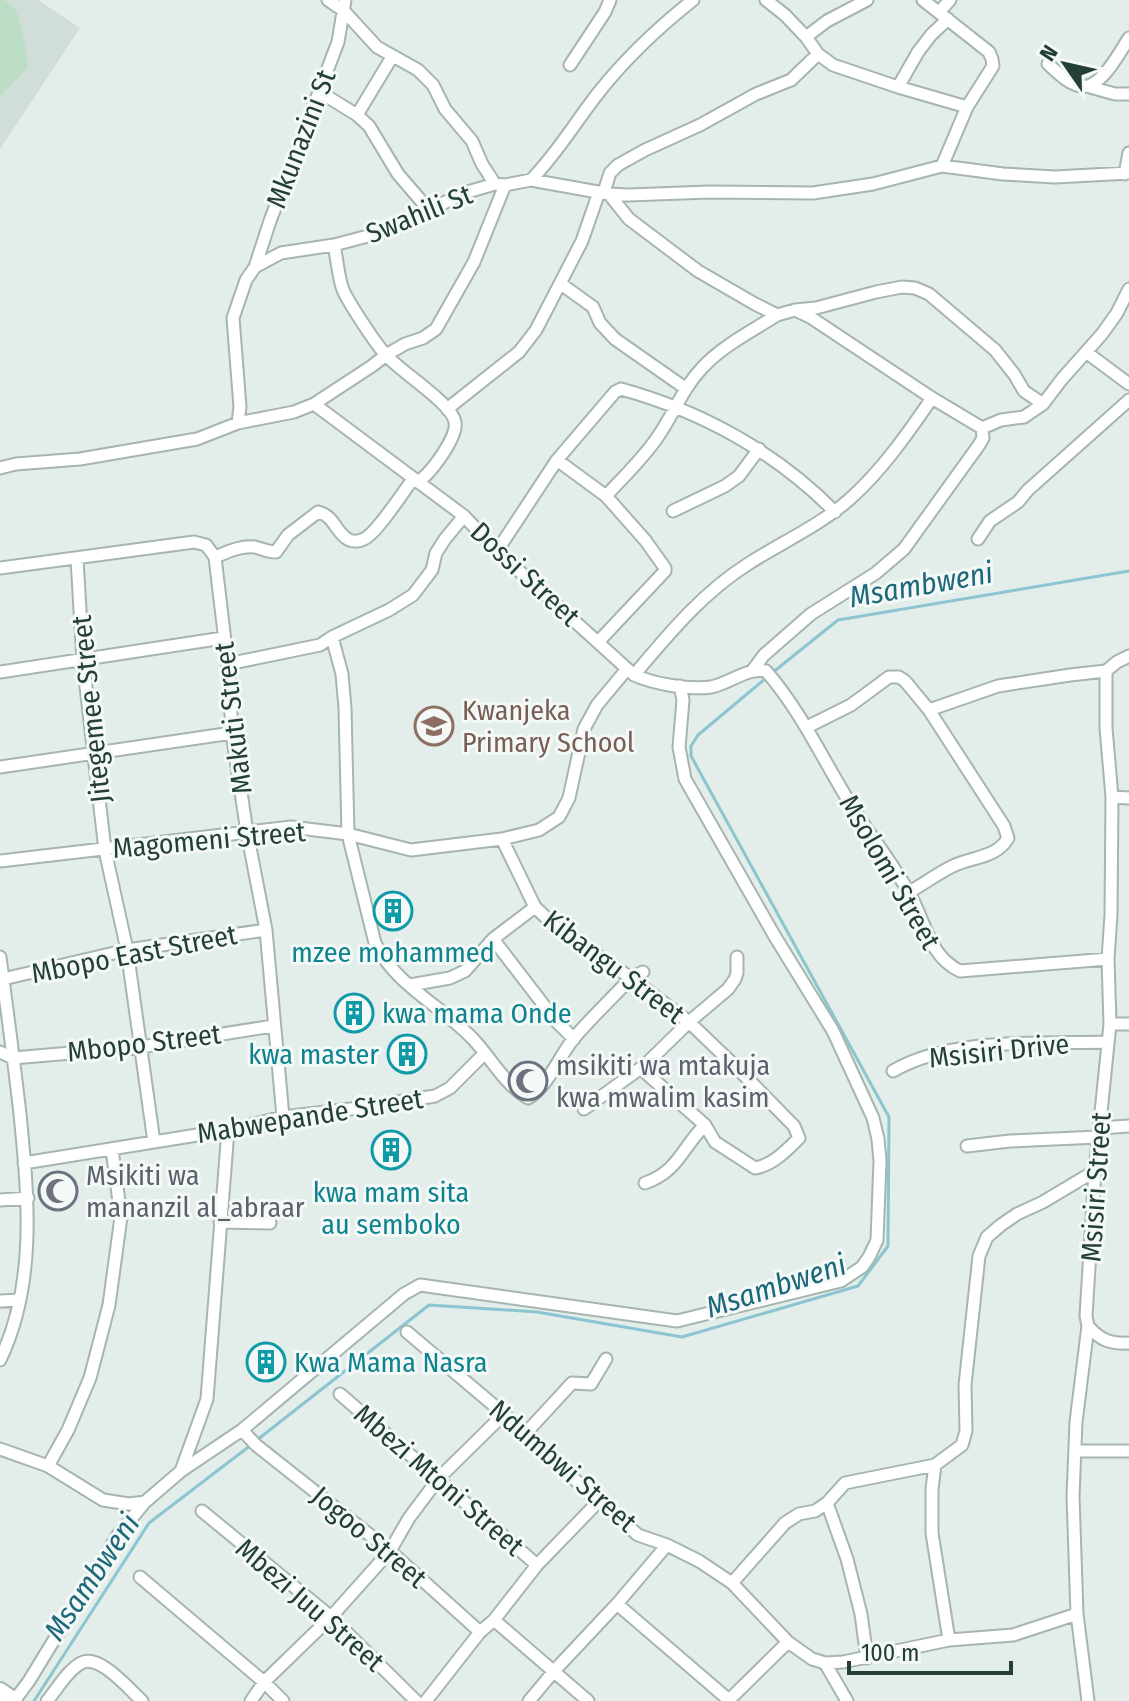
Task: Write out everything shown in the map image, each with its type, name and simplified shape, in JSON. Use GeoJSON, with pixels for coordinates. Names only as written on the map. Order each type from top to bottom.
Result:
{"type":"FeatureCollection","features":[{"type":"Feature","properties":{"kind":"street"},"geometry":{"type":"LineString","coordinates":[[0,468],[80,459],[197,439],[238,423],[294,412],[314,404],[386,355],[436,329],[474,262],[500,184],[482,164],[472,141],[445,109],[433,85],[418,70],[377,47],[344,5],[328,0]]}},
{"type":"Feature","properties":{"kind":"street"},"geometry":{"type":"LineString","coordinates":[[570,65],[610,0]]}},
{"type":"Feature","properties":{"kind":"street"},"geometry":{"type":"LineString","coordinates":[[531,180],[602,88],[661,27],[693,0]]}},
{"type":"Feature","properties":{"kind":"street"},"geometry":{"type":"LineString","coordinates":[[766,0],[785,15],[818,54],[833,65],[967,107]]}},
{"type":"Feature","properties":{"kind":"street"},"geometry":{"type":"LineString","coordinates":[[806,37],[827,21],[867,0]]}},
{"type":"Feature","properties":{"kind":"street"},"geometry":{"type":"LineString","coordinates":[[923,0],[989,52],[993,66],[967,107],[942,166]]}},
{"type":"Feature","properties":{"kind":"street"},"geometry":{"type":"LineString","coordinates":[[898,87],[944,16],[950,0]]}},
{"type":"Feature","properties":{"kind":"street","name":"Mkunazini St"},"geometry":{"type":"LineString","coordinates":[[255,267],[338,42],[344,5]]}},
{"type":"Feature","properties":{"kind":"street"},"geometry":{"type":"LineString","coordinates":[[1090,87],[1105,74],[1129,38]]}},
{"type":"Feature","properties":{"kind":"street"},"geometry":{"type":"LineString","coordinates":[[447,409],[519,352],[536,330],[582,241],[610,173],[618,165],[756,94],[791,80],[818,54]]}},
{"type":"Feature","properties":{"kind":"street"},"geometry":{"type":"LineString","coordinates":[[357,115],[392,57]]}},
{"type":"Feature","properties":{"kind":"street"},"geometry":{"type":"LineString","coordinates":[[1048,64],[1070,82],[1082,87],[1129,94]]}},
{"type":"Feature","properties":{"kind":"street"},"geometry":{"type":"LineString","coordinates":[[320,92],[369,126],[398,174],[429,210]]}},
{"type":"Feature","properties":{"kind":"street"},"geometry":{"type":"LineString","coordinates":[[1127,174],[1129,153]]}},
{"type":"Feature","properties":{"kind":"street","name":"Swahili St"},"geometry":{"type":"LineString","coordinates":[[255,267],[281,253],[334,245],[387,231],[464,193],[531,180],[604,192],[813,193],[873,184],[942,166],[1055,177],[1127,174]]}},
{"type":"Feature","properties":{"kind":"street"},"geometry":{"type":"LineString","coordinates":[[604,192],[629,219],[698,271],[777,315]]}},
{"type":"Feature","properties":{"kind":"street"},"geometry":{"type":"LineString","coordinates":[[0,568],[194,542],[206,545],[215,557],[238,548],[254,547],[276,552],[288,535],[318,512],[332,519],[348,540],[363,540],[373,533],[415,480],[425,477],[433,468],[453,434],[455,422],[447,409],[386,355],[342,290],[334,245]]}},
{"type":"Feature","properties":{"kind":"street"},"geometry":{"type":"LineString","coordinates":[[238,423],[240,407],[233,318],[246,280],[255,267]]}},
{"type":"Feature","properties":{"kind":"street"},"geometry":{"type":"LineString","coordinates":[[561,284],[593,307],[600,323],[615,339],[685,388]]}},
{"type":"Feature","properties":{"kind":"street"},"geometry":{"type":"LineString","coordinates":[[606,496],[644,456],[659,436],[685,388],[717,353],[777,315],[876,292],[902,287],[929,294],[995,350],[1024,391],[1043,404]]}},
{"type":"Feature","properties":{"kind":"street"},"geometry":{"type":"LineString","coordinates":[[982,428],[1001,420],[1024,417],[1043,404],[1102,334],[1129,289]]}},
{"type":"Feature","properties":{"kind":"street"},"geometry":{"type":"LineString","coordinates":[[795,310],[982,428]]}},
{"type":"Feature","properties":{"kind":"street"},"geometry":{"type":"LineString","coordinates":[[1086,352],[1129,384]]}},
{"type":"Feature","properties":{"kind":"street"},"geometry":{"type":"LineString","coordinates":[[497,551],[557,460],[615,392],[621,389],[709,421],[759,449],[800,478],[835,512]]}},
{"type":"Feature","properties":{"kind":"street"},"geometry":{"type":"LineString","coordinates":[[932,398],[899,446],[853,496],[835,512],[746,565],[701,599],[631,672],[649,681],[711,687],[752,671],[764,655],[811,614],[868,578],[904,549],[979,445],[983,438],[982,428]]}},
{"type":"Feature","properties":{"kind":"street"},"geometry":{"type":"LineString","coordinates":[[978,539],[990,521],[1018,502],[1129,400]]}},
{"type":"Feature","properties":{"kind":"street","name":"Dossi Street"},"geometry":{"type":"LineString","coordinates":[[314,404],[464,516],[497,551],[631,672]]}},
{"type":"Feature","properties":{"kind":"street"},"geometry":{"type":"LineString","coordinates":[[673,511],[739,476],[759,449]]}},
{"type":"Feature","properties":{"kind":"street"},"geometry":{"type":"LineString","coordinates":[[557,460],[606,496],[665,568],[599,641]]}},
{"type":"Feature","properties":{"kind":"street"},"geometry":{"type":"LineString","coordinates":[[228,664],[314,647],[413,595],[432,570],[436,553],[464,516]]}},
{"type":"Feature","properties":{"kind":"street","name":"Makuti Street"},"geometry":{"type":"LineString","coordinates":[[215,557],[228,664],[232,733],[266,930],[283,1117]]}},
{"type":"Feature","properties":{"kind":"street","name":"Jitegemee Street"},"geometry":{"type":"LineString","coordinates":[[77,559],[83,661],[105,850],[127,950],[154,1142]]}},
{"type":"Feature","properties":{"kind":"street"},"geometry":{"type":"LineString","coordinates":[[332,637],[342,674],[345,708],[348,834],[375,943],[382,958],[472,1037],[505,1077],[528,1098],[533,1096],[574,1039],[637,975]]}},
{"type":"Feature","properties":{"kind":"street"},"geometry":{"type":"LineString","coordinates":[[0,672],[223,638]]}},
{"type":"Feature","properties":{"kind":"street"},"geometry":{"type":"LineString","coordinates":[[929,710],[998,686],[1106,671],[1129,656]]}},
{"type":"Feature","properties":{"kind":"street","name":"Msolomi Street"},"geometry":{"type":"LineString","coordinates":[[752,671],[766,671],[807,727],[850,804],[909,892],[937,953],[948,965],[960,971],[1108,959]]}},
{"type":"Feature","properties":{"kind":"street","name":"Msisiri Street"},"geometry":{"type":"LineString","coordinates":[[1088,1701],[1077,1614],[1073,1496],[1076,1422],[1088,1326],[1086,1316],[1095,1171],[1110,1024],[1108,959],[1112,797],[1106,728],[1106,671]]}},
{"type":"Feature","properties":{"kind":"street","name":"Magomeni Street"},"geometry":{"type":"LineString","coordinates":[[0,861],[291,827],[348,834],[411,850],[502,839],[539,830],[559,817],[569,798],[584,729],[597,705],[631,672]]}},
{"type":"Feature","properties":{"kind":"street"},"geometry":{"type":"LineString","coordinates":[[807,727],[851,705],[889,677],[899,677],[929,710],[1004,826],[1008,838],[1004,846],[950,867],[909,892]]}},
{"type":"Feature","properties":{"kind":"street"},"geometry":{"type":"LineString","coordinates":[[10,1699],[29,1681],[118,1535],[145,1502],[181,1471],[249,1437],[404,1294],[420,1285],[677,1321],[841,1281],[862,1267],[869,1257],[877,1240],[880,1161],[873,1118],[833,1031],[685,779],[679,747],[683,700],[680,686]]}},
{"type":"Feature","properties":{"kind":"street"},"geometry":{"type":"LineString","coordinates":[[0,767],[232,733]]}},
{"type":"Feature","properties":{"kind":"street"},"geometry":{"type":"LineString","coordinates":[[1112,797],[1129,798]]}},
{"type":"Feature","properties":{"kind":"street","name":"Kibangu Street"},"geometry":{"type":"LineString","coordinates":[[502,839],[535,907],[557,928],[637,975],[738,1069],[794,1126],[799,1138],[765,1167],[755,1168],[715,1142],[705,1125],[646,1073],[645,1065]]}},
{"type":"Feature","properties":{"kind":"street"},"geometry":{"type":"LineString","coordinates":[[410,985],[465,971],[493,939],[535,907]]}},
{"type":"Feature","properties":{"kind":"street","name":"Mbopo East Street"},"geometry":{"type":"LineString","coordinates":[[3,979],[127,950],[266,930]]}},
{"type":"Feature","properties":{"kind":"street"},"geometry":{"type":"LineString","coordinates":[[493,939],[574,1039]]}},
{"type":"Feature","properties":{"kind":"street"},"geometry":{"type":"LineString","coordinates":[[0,957],[28,1198],[29,1231],[18,1310],[0,1360]]}},
{"type":"Feature","properties":{"kind":"street"},"geometry":{"type":"LineString","coordinates":[[584,1109],[645,1065],[728,989],[737,973],[737,957]]}},
{"type":"Feature","properties":{"kind":"street"},"geometry":{"type":"LineString","coordinates":[[1110,1024],[1129,1024]]}},
{"type":"Feature","properties":{"kind":"street","name":"Mbopo Street"},"geometry":{"type":"LineString","coordinates":[[13,1058],[141,1047],[273,1026]]}},
{"type":"Feature","properties":{"kind":"street","name":"Msisiri Drive"},"geometry":{"type":"LineString","coordinates":[[893,1071],[907,1062],[949,1050],[1006,1044],[1108,1042]]}},
{"type":"Feature","properties":{"kind":"street"},"geometry":{"type":"LineString","coordinates":[[0,1052],[13,1058]]}},
{"type":"Feature","properties":{"kind":"street","name":"Mabwepande Street"},"geometry":{"type":"LineString","coordinates":[[24,1163],[228,1130],[283,1117],[435,1096],[450,1088],[485,1053]]}},
{"type":"Feature","properties":{"kind":"street"},"geometry":{"type":"LineString","coordinates":[[645,1183],[671,1168],[705,1125]]}},
{"type":"Feature","properties":{"kind":"street"},"geometry":{"type":"LineString","coordinates":[[967,1146],[1129,1126]]}},
{"type":"Feature","properties":{"kind":"street"},"geometry":{"type":"LineString","coordinates":[[181,1471],[207,1399],[228,1130]]}},
{"type":"Feature","properties":{"kind":"street"},"geometry":{"type":"LineString","coordinates":[[48,1466],[68,1430],[90,1378],[109,1305],[121,1217],[112,1149]]}},
{"type":"Feature","properties":{"kind":"street"},"geometry":{"type":"LineString","coordinates":[[732,1583],[785,1523],[827,1503],[845,1483],[935,1465],[962,1445],[966,1431],[965,1385],[979,1256],[987,1237],[1017,1214],[1095,1171]]}},
{"type":"Feature","properties":{"kind":"street"},"geometry":{"type":"LineString","coordinates":[[0,1200],[28,1198]]}},
{"type":"Feature","properties":{"kind":"street"},"geometry":{"type":"LineString","coordinates":[[220,1222],[270,1223]]}},
{"type":"Feature","properties":{"kind":"street"},"geometry":{"type":"LineString","coordinates":[[0,1301],[20,1300]]}},
{"type":"Feature","properties":{"kind":"street"},"geometry":{"type":"LineString","coordinates":[[1088,1326],[1099,1338],[1129,1343]]}},
{"type":"Feature","properties":{"kind":"street","name":"Ndumbwi Street"},"geometry":{"type":"LineString","coordinates":[[407,1332],[504,1414],[638,1535],[699,1561],[732,1583],[788,1642],[812,1659],[825,1663]]}},
{"type":"Feature","properties":{"kind":"street"},"geometry":{"type":"LineString","coordinates":[[524,1435],[572,1383],[591,1384],[606,1359]]}},
{"type":"Feature","properties":{"kind":"street","name":"Mbezi Mtoni Street"},"geometry":{"type":"LineString","coordinates":[[340,1394],[537,1565]]}},
{"type":"Feature","properties":{"kind":"street"},"geometry":{"type":"LineString","coordinates":[[251,1701],[264,1682],[331,1617],[390,1551],[409,1518],[439,1478],[504,1414]]}},
{"type":"Feature","properties":{"kind":"street","name":"Jogoo Street"},"geometry":{"type":"LineString","coordinates":[[249,1437],[390,1551],[480,1632]]}},
{"type":"Feature","properties":{"kind":"street"},"geometry":{"type":"LineString","coordinates":[[0,1449],[48,1466],[103,1500],[129,1504],[145,1502]]}},
{"type":"Feature","properties":{"kind":"street"},"geometry":{"type":"LineString","coordinates":[[1075,1451],[1129,1451]]}},
{"type":"Feature","properties":{"kind":"street"},"geometry":{"type":"LineString","coordinates":[[935,1465],[932,1533],[949,1640]]}},
{"type":"Feature","properties":{"kind":"street"},"geometry":{"type":"LineString","coordinates":[[426,1701],[537,1565],[598,1502]]}},
{"type":"Feature","properties":{"kind":"street"},"geometry":{"type":"LineString","coordinates":[[827,1503],[847,1559],[861,1614],[867,1658]]}},
{"type":"Feature","properties":{"kind":"street","name":"Mbezi Juu Street"},"geometry":{"type":"LineString","coordinates":[[202,1511],[331,1617],[416,1701]]}},
{"type":"Feature","properties":{"kind":"street"},"geometry":{"type":"LineString","coordinates":[[529,1701],[667,1545]]}},
{"type":"Feature","properties":{"kind":"street"},"geometry":{"type":"LineString","coordinates":[[140,1577],[283,1701]]}},
{"type":"Feature","properties":{"kind":"street"},"geometry":{"type":"LineString","coordinates":[[617,1604],[729,1701],[788,1642]]}},
{"type":"Feature","properties":{"kind":"street"},"geometry":{"type":"LineString","coordinates":[[847,1701],[825,1663],[867,1658],[949,1640],[1013,1635],[1077,1614]]}},
{"type":"Feature","properties":{"kind":"street"},"geometry":{"type":"LineString","coordinates":[[494,1620],[588,1701]]}},
{"type":"Feature","properties":{"kind":"street"},"geometry":{"type":"LineString","coordinates":[[47,1701],[74,1669],[84,1661],[94,1661],[103,1665],[142,1701]]}},
{"type":"Feature","properties":{"kind":"shaded area"},"geometry":{"type":"Polygon","coordinates":[[[0,0],[38,0],[80,28],[0,149],[0,0]]]}},
{"type":"Feature","properties":{"kind":"green space"},"geometry":{"type":"Polygon","coordinates":[[[0,0],[8,2],[18,16],[28,67],[0,97],[0,0]]]}},
{"type":"Feature","properties":{"kind":"waterway","name":"Msambweni"},"geometry":{"type":"LineString","coordinates":[[772,673],[838,620],[1129,571]]}},
{"type":"Feature","properties":{"kind":"waterway","name":"Msambweni"},"geometry":{"type":"LineString","coordinates":[[257,1440],[429,1305],[537,1312],[682,1337],[858,1286],[888,1246],[889,1117],[691,756],[691,746],[698,735],[766,678]]}},
{"type":"Feature","properties":{"kind":"waterway","name":"Msambweni"},"geometry":{"type":"LineString","coordinates":[[34,1701],[149,1523],[251,1445]]}},
{"type":"Feature","properties":{"kind":"place","name":"Kwanjeka Primary School"},"geometry":{"type":"Point","coordinates":[434,726]}},
{"type":"Feature","properties":{"kind":"place","name":"mzee mohammed"},"geometry":{"type":"Point","coordinates":[393,911]}},
{"type":"Feature","properties":{"kind":"place","name":"kwa mama Onde"},"geometry":{"type":"Point","coordinates":[354,1013]}},
{"type":"Feature","properties":{"kind":"place","name":"kwa master"},"geometry":{"type":"Point","coordinates":[407,1054]}},
{"type":"Feature","properties":{"kind":"place","name":"msikiti wa mtakuja kwa mwalim kasim"},"geometry":{"type":"Point","coordinates":[528,1081]}},
{"type":"Feature","properties":{"kind":"place","name":"kwa mam sita au semboko"},"geometry":{"type":"Point","coordinates":[391,1150]}},
{"type":"Feature","properties":{"kind":"place","name":"Msikiti wa mananzil al_abraar"},"geometry":{"type":"Point","coordinates":[58,1191]}},
{"type":"Feature","properties":{"kind":"place","name":"Kwa Mama Nasra"},"geometry":{"type":"Point","coordinates":[266,1362]}}]}
